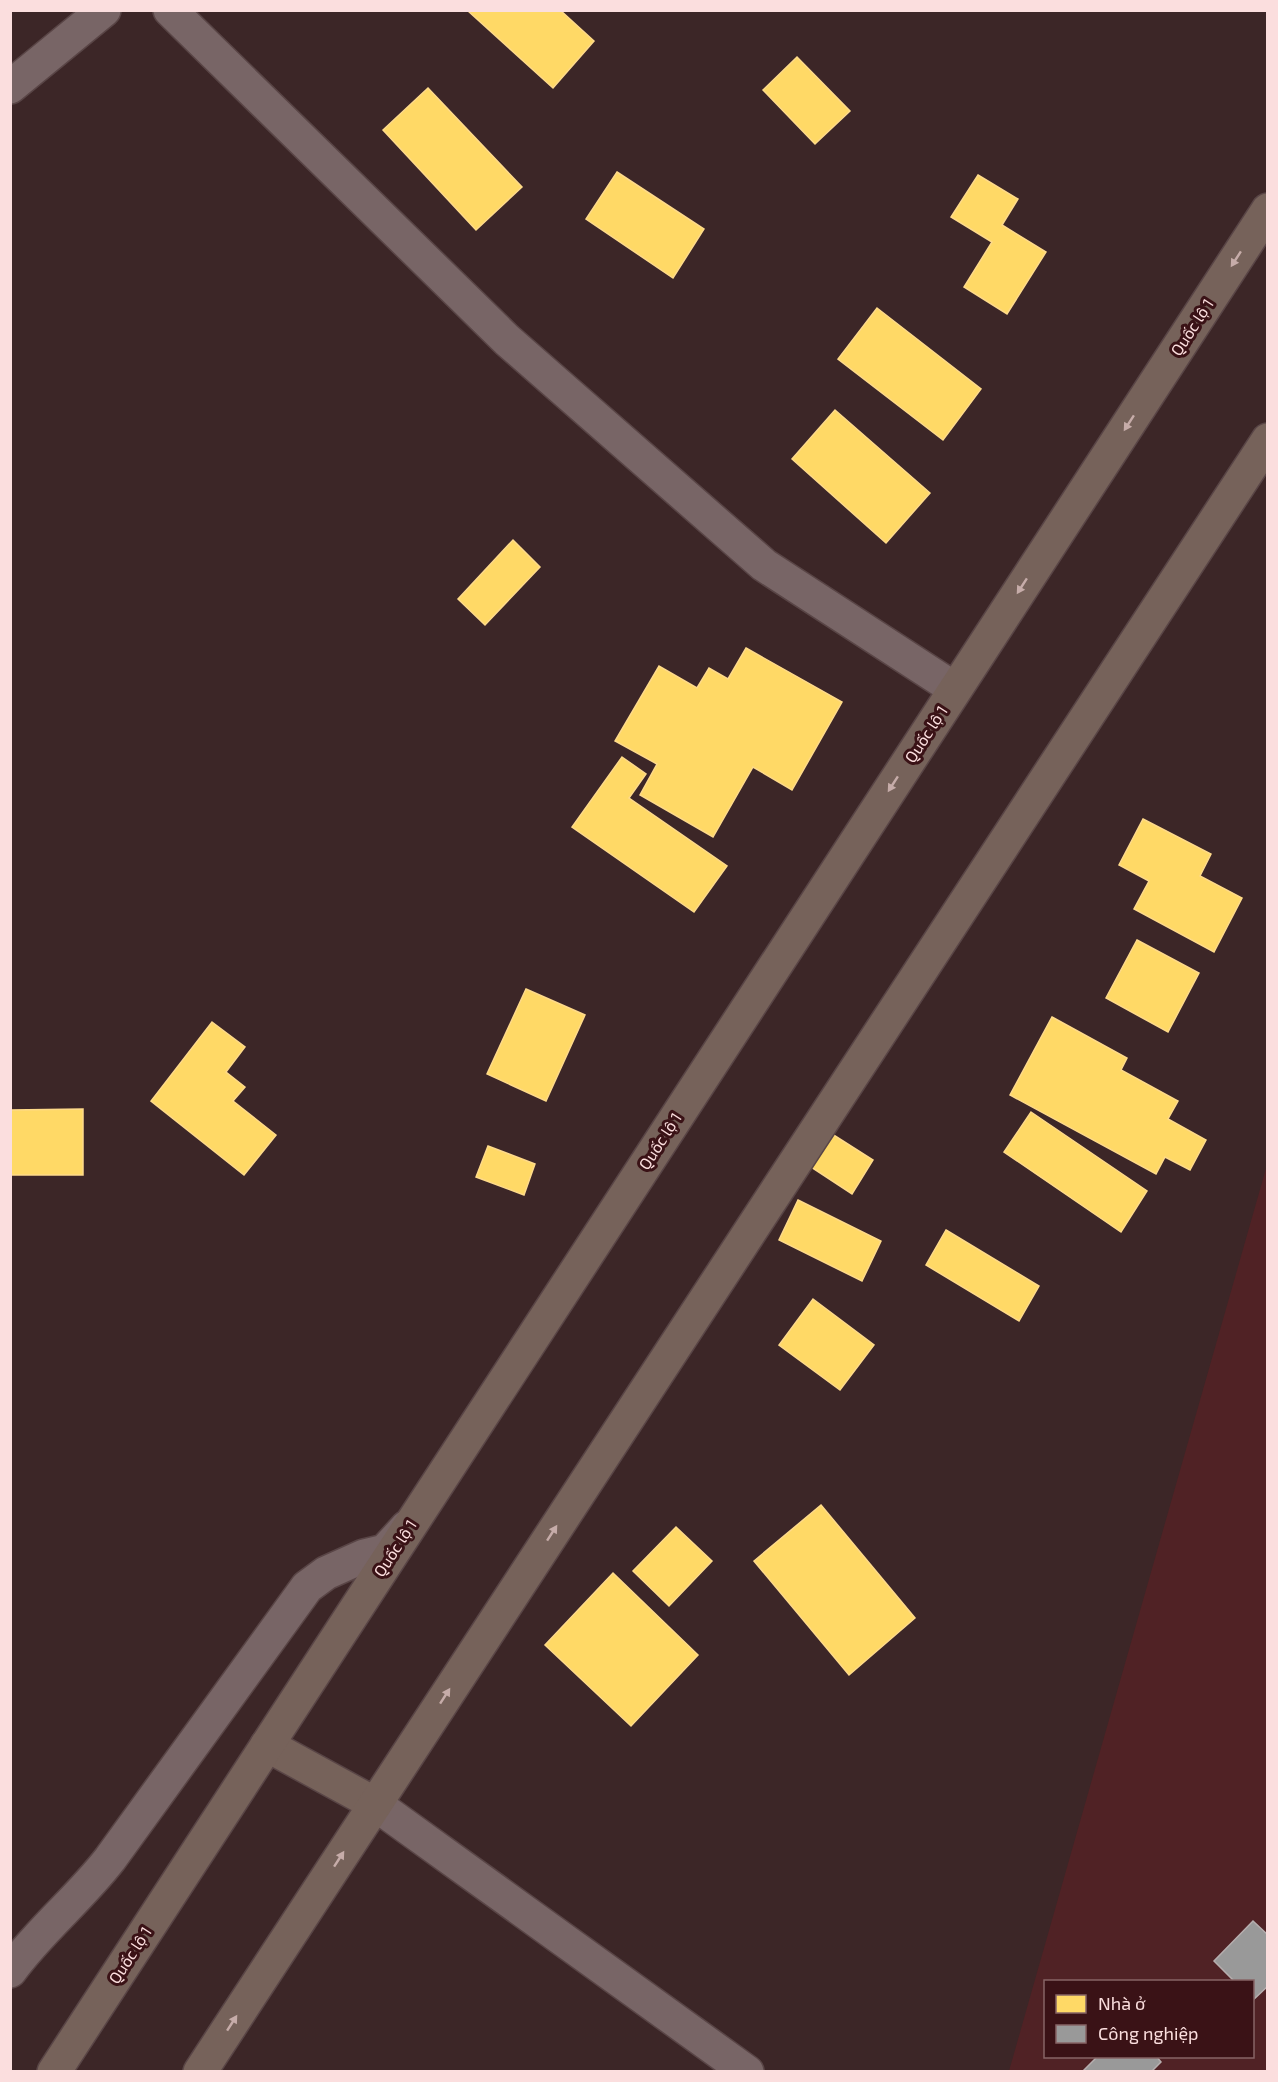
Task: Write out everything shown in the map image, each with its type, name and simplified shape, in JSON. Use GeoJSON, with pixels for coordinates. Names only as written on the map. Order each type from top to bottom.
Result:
{"type":"FeatureCollection","features":[{"type":"Feature","properties":{"kind":"highway","name":"Quốc lộ 1"},"geometry":{"type":"LineString","coordinates":[[54,2072],[1268,210]]}},
{"type":"Feature","properties":{"kind":"highway"},"geometry":{"type":"LineString","coordinates":[[200,2072],[1268,441]]}},
{"type":"Feature","properties":{"kind":"highway"},"geometry":{"type":"LineString","coordinates":[[267,1745],[375,1804]]}},
{"type":"Feature","properties":{"kind":"street"},"geometry":{"type":"LineString","coordinates":[[10,87],[104,10]]}},
{"type":"Feature","properties":{"kind":"street"},"geometry":{"type":"LineString","coordinates":[[170,10],[507,340],[764,565],[955,689]]}},
{"type":"Feature","properties":{"kind":"street"},"geometry":{"type":"LineString","coordinates":[[10,1971],[26,1949],[90,1885],[307,1587],[326,1573],[364,1556],[385,1551],[411,1524]]}},
{"type":"Feature","properties":{"kind":"street"},"geometry":{"type":"LineString","coordinates":[[375,1804],[747,2072]]}},
{"type":"Feature","properties":{"kind":"shaded area"},"geometry":{"type":"Polygon","coordinates":[[[1267,1165],[1267,2071],[1009,2071],[1267,1165]]]}},
{"type":"Feature","properties":{"kind":"building: Nhà ở"},"geometry":{"type":"Polygon","coordinates":[[[467,10],[560,10],[594,41],[553,88],[467,10]]]}},
{"type":"Feature","properties":{"kind":"building: Nhà ở"},"geometry":{"type":"Polygon","coordinates":[[[797,57],[850,111],[815,144],[763,90],[797,57]]]}},
{"type":"Feature","properties":{"kind":"building: Nhà ở"},"geometry":{"type":"Polygon","coordinates":[[[428,88],[522,187],[476,230],[383,130],[428,88]]]}},
{"type":"Feature","properties":{"kind":"building: Nhà ở"},"geometry":{"type":"Polygon","coordinates":[[[617,172],[704,229],[673,278],[586,219],[617,172]]]}},
{"type":"Feature","properties":{"kind":"building: Nhà ở"},"geometry":{"type":"Polygon","coordinates":[[[978,175],[1018,199],[1002,225],[1046,252],[1007,314],[964,287],[992,242],[951,217],[978,175]]]}},
{"type":"Feature","properties":{"kind":"building: Nhà ở"},"geometry":{"type":"Polygon","coordinates":[[[877,308],[981,389],[943,440],[838,359],[877,308]]]}},
{"type":"Feature","properties":{"kind":"building: Nhà ở"},"geometry":{"type":"Polygon","coordinates":[[[835,410],[930,493],[886,543],[792,459],[835,410]]]}},
{"type":"Feature","properties":{"kind":"building: Nhà ở"},"geometry":{"type":"Polygon","coordinates":[[[513,540],[540,567],[485,625],[458,599],[513,540]]]}},
{"type":"Feature","properties":{"kind":"building: Nhà ở"},"geometry":{"type":"Polygon","coordinates":[[[746,648],[842,702],[792,790],[753,767],[713,837],[640,795],[657,764],[615,741],[659,666],[697,688],[709,668],[728,679],[746,648]]]}},
{"type":"Feature","properties":{"kind":"building: Nhà ở"},"geometry":{"type":"Polygon","coordinates":[[[622,757],[646,774],[629,798],[727,866],[694,912],[572,827],[622,757]]]}},
{"type":"Feature","properties":{"kind":"building: Nhà ở"},"geometry":{"type":"Polygon","coordinates":[[[1143,819],[1211,854],[1200,876],[1242,898],[1214,952],[1134,909],[1149,881],[1119,865],[1143,819]]]}},
{"type":"Feature","properties":{"kind":"building: Nhà ở"},"geometry":{"type":"Polygon","coordinates":[[[1137,940],[1199,973],[1168,1032],[1106,998],[1137,940]]]}},
{"type":"Feature","properties":{"kind":"building: Nhà ở"},"geometry":{"type":"Polygon","coordinates":[[[526,989],[585,1015],[546,1101],[487,1074],[526,989]]]}},
{"type":"Feature","properties":{"kind":"building: Nhà ở"},"geometry":{"type":"Polygon","coordinates":[[[1052,1017],[1127,1058],[1121,1070],[1178,1101],[1168,1119],[1206,1140],[1190,1170],[1165,1157],[1156,1174],[1010,1095],[1052,1017]]]}},
{"type":"Feature","properties":{"kind":"building: Nhà ở"},"geometry":{"type":"Polygon","coordinates":[[[212,1022],[245,1047],[226,1072],[245,1087],[233,1101],[276,1135],[244,1175],[151,1101],[212,1022]]]}},
{"type":"Feature","properties":{"kind":"building: Nhà ở"},"geometry":{"type":"Polygon","coordinates":[[[83,1109],[83,1175],[10,1175],[10,1110],[83,1109]]]}},
{"type":"Feature","properties":{"kind":"building: Nhà ở"},"geometry":{"type":"Polygon","coordinates":[[[1031,1112],[1147,1191],[1121,1232],[1004,1152],[1031,1112]]]}},
{"type":"Feature","properties":{"kind":"building: Nhà ở"},"geometry":{"type":"Polygon","coordinates":[[[832,1134],[873,1160],[852,1194],[811,1167],[832,1134]]]}},
{"type":"Feature","properties":{"kind":"building: Nhà ở"},"geometry":{"type":"Polygon","coordinates":[[[488,1146],[535,1164],[524,1195],[476,1177],[488,1146]]]}},
{"type":"Feature","properties":{"kind":"building: Nhà ở"},"geometry":{"type":"Polygon","coordinates":[[[798,1200],[881,1241],[862,1281],[779,1240],[798,1200]]]}},
{"type":"Feature","properties":{"kind":"building: Nhà ở"},"geometry":{"type":"Polygon","coordinates":[[[946,1230],[1039,1286],[1019,1321],[926,1265],[946,1230]]]}},
{"type":"Feature","properties":{"kind":"building: Nhà ở"},"geometry":{"type":"Polygon","coordinates":[[[813,1299],[874,1345],[840,1390],[779,1345],[813,1299]]]}},
{"type":"Feature","properties":{"kind":"building: Nhà ở"},"geometry":{"type":"Polygon","coordinates":[[[821,1505],[915,1618],[849,1675],[754,1561],[821,1505]]]}},
{"type":"Feature","properties":{"kind":"building: Nhà ở"},"geometry":{"type":"Polygon","coordinates":[[[676,1527],[712,1561],[669,1606],[633,1571],[676,1527]]]}},
{"type":"Feature","properties":{"kind":"building: Nhà ở"},"geometry":{"type":"Polygon","coordinates":[[[613,1573],[698,1655],[631,1726],[545,1645],[613,1573]]]}},
{"type":"Feature","properties":{"kind":"building: Công nghiệp"},"geometry":{"type":"Polygon","coordinates":[[[1253,1921],[1268,1935],[1268,1986],[1254,1999],[1254,1980],[1233,1980],[1214,1961],[1253,1921]]]}},
{"type":"Feature","properties":{"kind":"building: Công nghiệp"},"geometry":{"type":"Polygon","coordinates":[[[1096,2058],[1158,2058],[1161,2062],[1151,2072],[1082,2072],[1096,2058]]]}}]}
